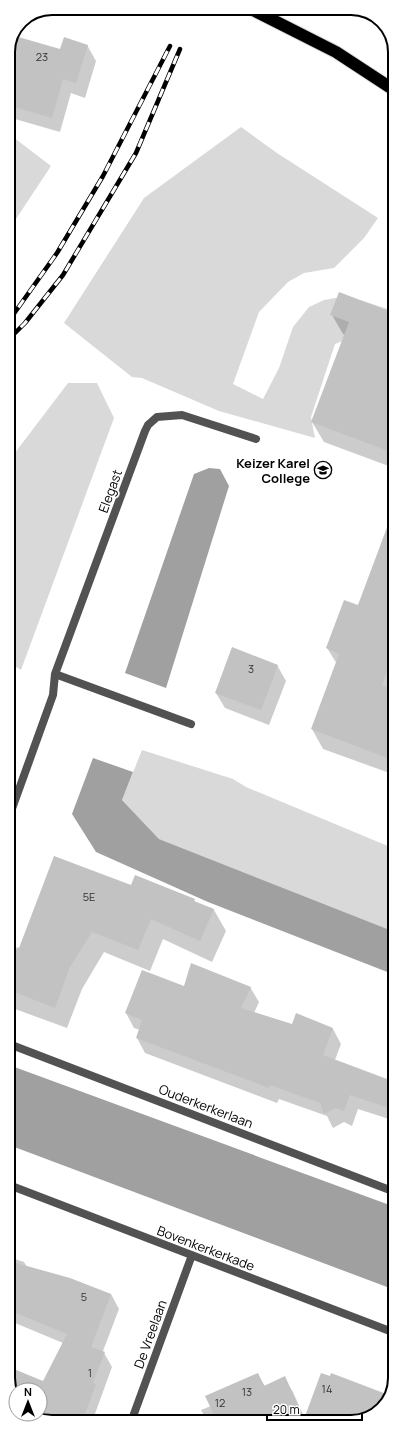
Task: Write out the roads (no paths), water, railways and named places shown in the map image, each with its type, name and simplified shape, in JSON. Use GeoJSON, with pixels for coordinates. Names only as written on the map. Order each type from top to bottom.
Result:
{"type":"FeatureCollection","features":[{"type":"Feature","properties":{"kind":"highway"},"geometry":{"type":"LineString","coordinates":[[263,15],[336,52],[388,86]]}},
{"type":"Feature","properties":{"kind":"street","name":"Elegast"},"geometry":{"type":"LineString","coordinates":[[15,798],[53,695],[55,674],[148,425],[157,417],[182,415],[256,439]]}},
{"type":"Feature","properties":{"kind":"street"},"geometry":{"type":"LineString","coordinates":[[55,674],[191,724]]}},
{"type":"Feature","properties":{"kind":"street","name":"Ouderkerkerlaan"},"geometry":{"type":"LineString","coordinates":[[15,1046],[388,1189]]}},
{"type":"Feature","properties":{"kind":"street","name":"Bovenkerkerkade"},"geometry":{"type":"LineString","coordinates":[[15,1187],[388,1330]]}},
{"type":"Feature","properties":{"kind":"street","name":"De Vreelaan"},"geometry":{"type":"LineString","coordinates":[[134,1415],[192,1255]]}},
{"type":"Feature","properties":{"kind":"railway"},"geometry":{"type":"LineString","coordinates":[[15,312],[57,253],[103,176],[170,46]]}},
{"type":"Feature","properties":{"kind":"railway"},"geometry":{"type":"LineString","coordinates":[[15,333],[25,323],[63,275],[136,153],[180,49]]}},
{"type":"Feature","properties":{"kind":"place","name":"Keizer Karel College"},"geometry":{"type":"Point","coordinates":[323,470]}}]}
